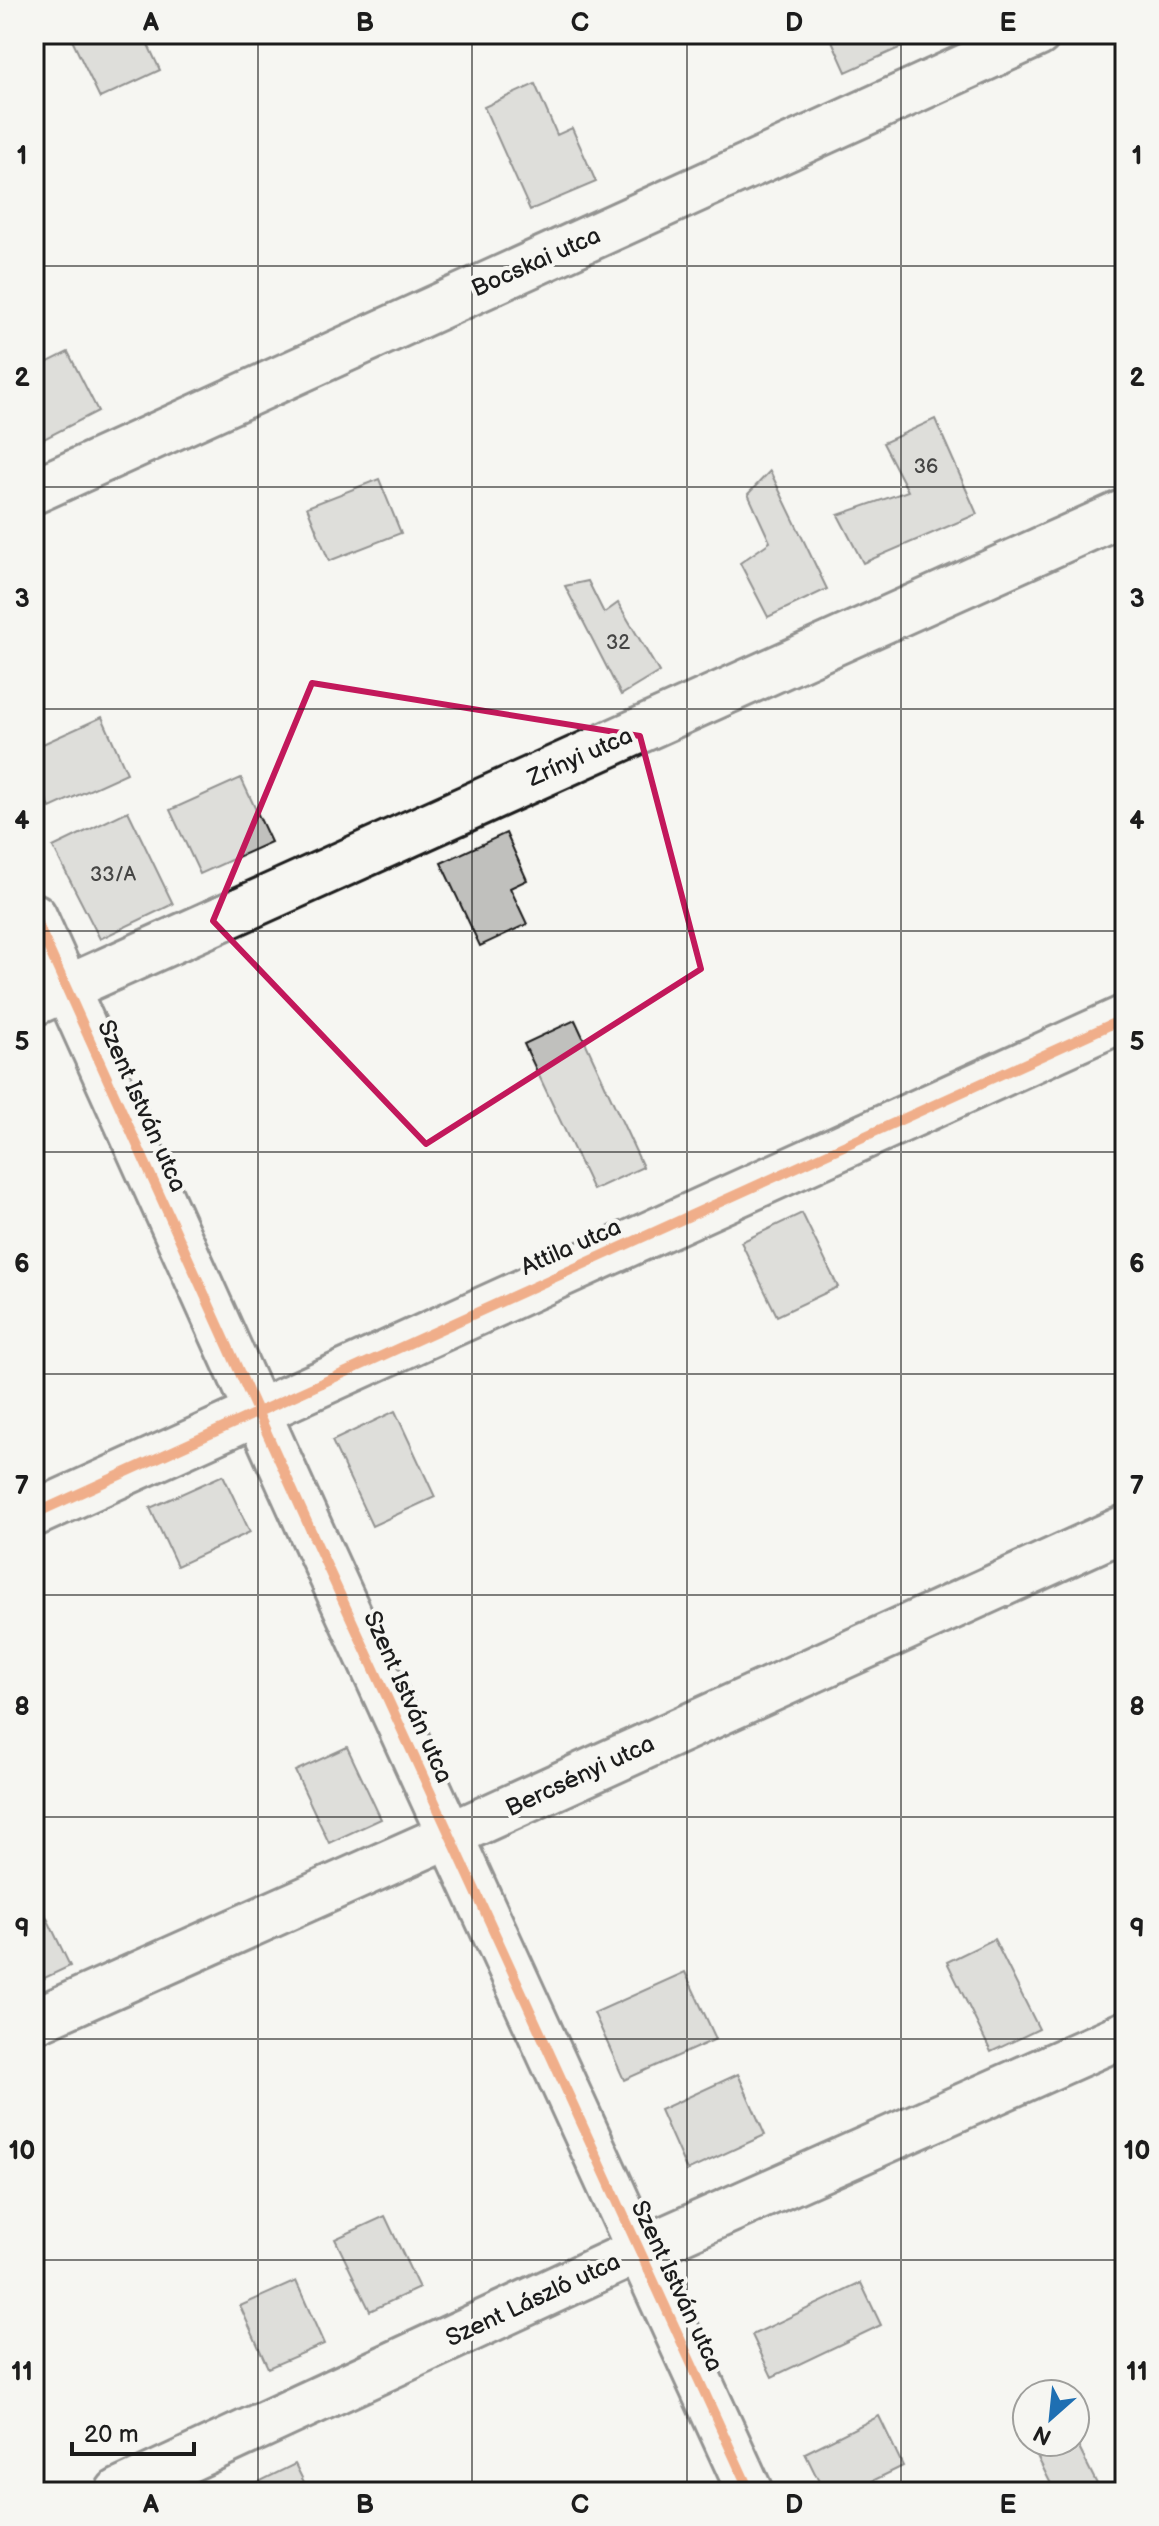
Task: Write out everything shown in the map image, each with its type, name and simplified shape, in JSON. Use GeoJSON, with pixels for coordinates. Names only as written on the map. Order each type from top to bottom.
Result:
{"type":"FeatureCollection","features":[{"type":"Feature","properties":{"kind":"street","name":"Bocskai utca"},"geometry":{"type":"LineString","coordinates":[[34,491],[1038,34]]}},
{"type":"Feature","properties":{"kind":"street","name":"Zrínyi utca"},"geometry":{"type":"LineString","coordinates":[[50,996],[1125,512]]}},
{"type":"Feature","properties":{"kind":"street","name":"Szent István utca"},"geometry":{"type":"LineString","coordinates":[[34,916],[50,996],[259,1411],[448,1836],[750,2492]]}},
{"type":"Feature","properties":{"kind":"street","name":"Attila utca"},"geometry":{"type":"LineString","coordinates":[[34,1514],[1125,1018]]}},
{"type":"Feature","properties":{"kind":"street","name":"Bercsényi utca"},"geometry":{"type":"LineString","coordinates":[[34,2021],[1125,1528]]}},
{"type":"Feature","properties":{"kind":"street","name":"Szent László utca"},"geometry":{"type":"LineString","coordinates":[[118,2492],[638,2251],[1125,2034]]}},
{"type":"Feature","properties":{"kind":"highlighted area"},"geometry":{"type":"Polygon","coordinates":[[[312,683],[640,736],[701,969],[426,1144],[213,921],[312,683]]]}},
{"type":"Feature","properties":{"kind":"building"},"geometry":{"type":"Polygon","coordinates":[[[69,34],[143,34],[160,70],[100,98],[69,34]]]}},
{"type":"Feature","properties":{"kind":"building"},"geometry":{"type":"Polygon","coordinates":[[[829,34],[914,34],[917,40],[846,72],[829,34]]]}},
{"type":"Feature","properties":{"kind":"building"},"geometry":{"type":"Polygon","coordinates":[[[535,84],[557,135],[572,128],[596,182],[530,210],[484,107],[535,84]]]}},
{"type":"Feature","properties":{"kind":"building"},"geometry":{"type":"Polygon","coordinates":[[[68,352],[98,411],[42,440],[34,425],[34,369],[68,352]]]}},
{"type":"Feature","properties":{"kind":"building"},"geometry":{"type":"Polygon","coordinates":[[[935,419],[977,514],[863,563],[838,515],[908,491],[883,443],[935,419]]]}},
{"type":"Feature","properties":{"kind":"building"},"geometry":{"type":"Polygon","coordinates":[[[770,471],[827,589],[768,617],[740,563],[770,542],[748,494],[770,471]]]}},
{"type":"Feature","properties":{"kind":"building"},"geometry":{"type":"Polygon","coordinates":[[[379,479],[401,533],[329,561],[307,507],[379,479]]]}},
{"type":"Feature","properties":{"kind":"building"},"geometry":{"type":"Polygon","coordinates":[[[588,581],[604,613],[618,603],[659,672],[621,695],[565,586],[588,581]]]}},
{"type":"Feature","properties":{"kind":"building"},"geometry":{"type":"Polygon","coordinates":[[[102,717],[127,773],[50,808],[34,773],[34,748],[102,717]]]}},
{"type":"Feature","properties":{"kind":"building"},"geometry":{"type":"Polygon","coordinates":[[[241,778],[271,842],[200,874],[170,810],[241,778]]]}},
{"type":"Feature","properties":{"kind":"building"},"geometry":{"type":"Polygon","coordinates":[[[128,811],[173,904],[100,939],[53,847],[128,811]]]}},
{"type":"Feature","properties":{"kind":"building"},"geometry":{"type":"Polygon","coordinates":[[[506,833],[527,880],[510,888],[527,924],[480,946],[441,863],[506,833]]]}},
{"type":"Feature","properties":{"kind":"building"},"geometry":{"type":"Polygon","coordinates":[[[575,1020],[643,1167],[593,1190],[524,1044],[575,1020]]]}},
{"type":"Feature","properties":{"kind":"building"},"geometry":{"type":"Polygon","coordinates":[[[802,1213],[838,1287],[777,1316],[741,1242],[802,1213]]]}},
{"type":"Feature","properties":{"kind":"building"},"geometry":{"type":"Polygon","coordinates":[[[395,1411],[435,1497],[372,1526],[332,1441],[395,1411]]]}},
{"type":"Feature","properties":{"kind":"building"},"geometry":{"type":"Polygon","coordinates":[[[223,1475],[250,1532],[177,1566],[150,1508],[223,1475]]]}},
{"type":"Feature","properties":{"kind":"building"},"geometry":{"type":"Polygon","coordinates":[[[347,1747],[381,1819],[329,1843],[295,1771],[347,1747]]]}},
{"type":"Feature","properties":{"kind":"building"},"geometry":{"type":"Polygon","coordinates":[[[34,1891],[70,1966],[34,1983],[34,1891]]]}},
{"type":"Feature","properties":{"kind":"building"},"geometry":{"type":"Polygon","coordinates":[[[994,1939],[1039,2029],[991,2052],[947,1962],[994,1939]]]}},
{"type":"Feature","properties":{"kind":"building"},"geometry":{"type":"Polygon","coordinates":[[[685,1972],[716,2039],[624,2080],[594,2013],[685,1972]]]}},
{"type":"Feature","properties":{"kind":"building"},"geometry":{"type":"Polygon","coordinates":[[[738,2074],[765,2135],[687,2171],[660,2110],[738,2074]]]}},
{"type":"Feature","properties":{"kind":"building"},"geometry":{"type":"Polygon","coordinates":[[[385,2216],[419,2288],[370,2311],[335,2239],[385,2216]]]}},
{"type":"Feature","properties":{"kind":"building"},"geometry":{"type":"Polygon","coordinates":[[[296,2281],[324,2344],[268,2368],[240,2306],[296,2281]]]}},
{"type":"Feature","properties":{"kind":"building"},"geometry":{"type":"Polygon","coordinates":[[[861,2283],[881,2325],[772,2377],[752,2335],[861,2283]]]}},
{"type":"Feature","properties":{"kind":"building"},"geometry":{"type":"Polygon","coordinates":[[[879,2416],[903,2466],[850,2492],[824,2492],[805,2453],[879,2416]]]}},
{"type":"Feature","properties":{"kind":"building"},"geometry":{"type":"Polygon","coordinates":[[[1038,2458],[1084,2458],[1101,2492],[1055,2492],[1038,2458]]]}},
{"type":"Feature","properties":{"kind":"building"},"geometry":{"type":"Polygon","coordinates":[[[295,2464],[309,2492],[238,2492],[295,2464]]]}},
{"type":"Feature","properties":{"kind":"cycle path"},"geometry":{"type":"LineString","coordinates":[[34,916],[479,1902],[750,2492]]}},
{"type":"Feature","properties":{"kind":"cycle path"},"geometry":{"type":"LineString","coordinates":[[34,1514],[1125,1018]]}}]}
